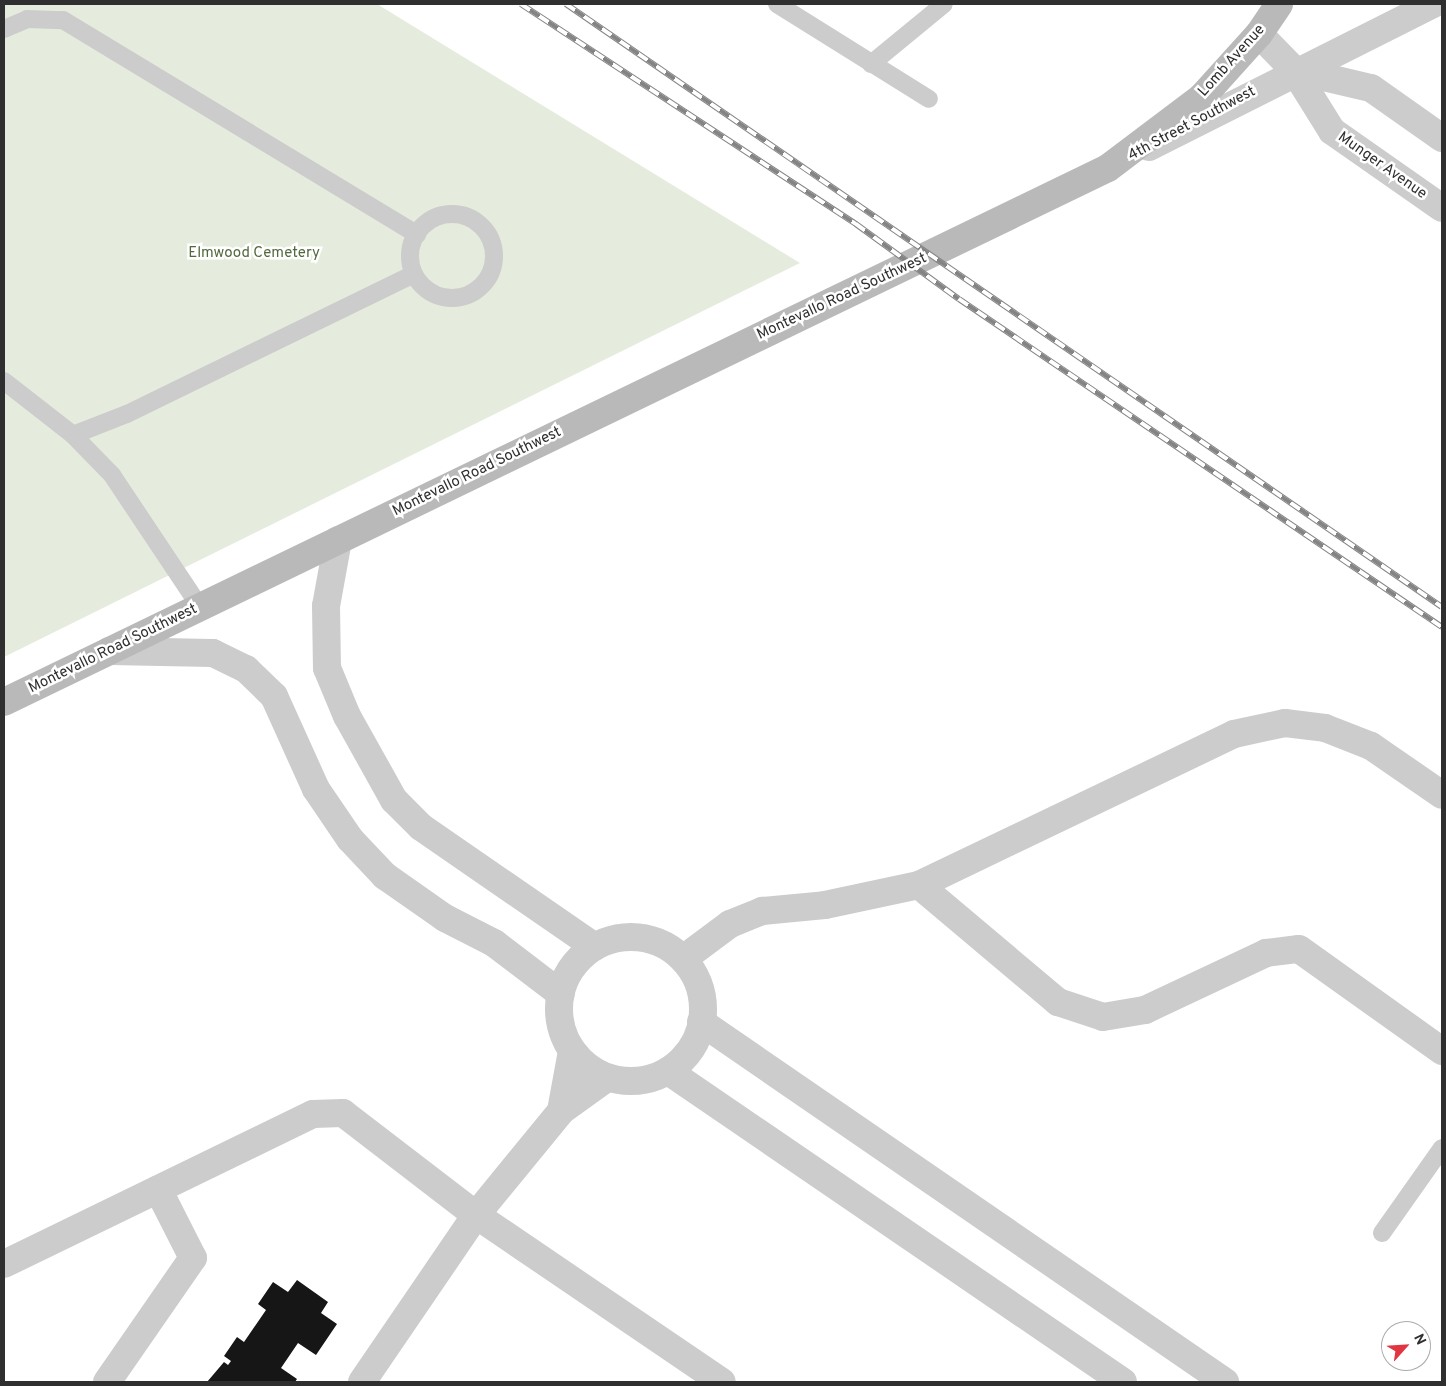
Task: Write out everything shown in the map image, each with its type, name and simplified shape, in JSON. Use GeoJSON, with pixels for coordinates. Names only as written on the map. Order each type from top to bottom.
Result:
{"type":"FeatureCollection","features":[{"type":"Feature","properties":{"kind":"main road","name":"Lomb Avenue"},"geometry":{"type":"LineString","coordinates":[[1108,168],[1202,97],[1259,34],[1279,4]]}},
{"type":"Feature","properties":{"kind":"main road","name":"4th Street Southwest"},"geometry":{"type":"LineString","coordinates":[[952,246],[1108,168]]}},
{"type":"Feature","properties":{"kind":"main road","name":"Montevallo Road Southwest"},"geometry":{"type":"LineString","coordinates":[[4,702],[952,246]]}},
{"type":"Feature","properties":{"kind":"street","name":"4th Street Southwest"},"geometry":{"type":"LineString","coordinates":[[1108,168],[1294,70],[1433,4]]}},
{"type":"Feature","properties":{"kind":"street","name":"Munger Avenue"},"geometry":{"type":"LineString","coordinates":[[1259,34],[1294,70],[1332,132],[1442,208]]}},
{"type":"Feature","properties":{"kind":"street"},"geometry":{"type":"LineString","coordinates":[[1294,70],[1371,88],[1442,138]]}},
{"type":"Feature","properties":{"kind":"street"},"geometry":{"type":"LineString","coordinates":[[338,540],[325,614],[327,668],[347,716],[394,800],[421,827],[595,946]]}},
{"type":"Feature","properties":{"kind":"street"},"geometry":{"type":"LineString","coordinates":[[109,651],[213,653],[246,669],[274,696],[331,810],[350,839],[386,876],[446,918],[494,942],[561,994]]}},
{"type":"Feature","properties":{"kind":"street"},"geometry":{"type":"LineString","coordinates":[[683,960],[730,924],[762,911],[825,905],[919,886],[1234,734],[1285,723],[1325,728],[1371,746],[1442,795]]}},
{"type":"Feature","properties":{"kind":"street"},"geometry":{"type":"LineString","coordinates":[[919,886],[1058,1002],[1103,1017],[1145,1010],[1266,953],[1299,949],[1442,1051]]}},
{"type":"Feature","properties":{"kind":"street"},"geometry":{"type":"LineString","coordinates":[[617,938],[641,938],[664,945],[683,960],[697,979],[703,1002],[701,1022],[692,1049],[668,1071],[631,1082],[607,1078],[587,1068],[572,1051],[561,1029],[561,994],[576,961],[595,946],[617,938]]}},
{"type":"Feature","properties":{"kind":"street"},"geometry":{"type":"LineString","coordinates":[[701,1022],[1225,1382]]}},
{"type":"Feature","properties":{"kind":"street"},"geometry":{"type":"LineString","coordinates":[[562,1111],[572,1051]]}},
{"type":"Feature","properties":{"kind":"street"},"geometry":{"type":"LineString","coordinates":[[668,1071],[1123,1382]]}},
{"type":"Feature","properties":{"kind":"street"},"geometry":{"type":"LineString","coordinates":[[362,1382],[476,1215],[562,1111],[607,1078]]}},
{"type":"Feature","properties":{"kind":"street"},"geometry":{"type":"LineString","coordinates":[[4,1264],[313,1114],[343,1113],[476,1215],[722,1382]]}},
{"type":"Feature","properties":{"kind":"street"},"geometry":{"type":"LineString","coordinates":[[107,1382],[194,1258],[158,1189]]}},
{"type":"Feature","properties":{"kind":"lane"},"geometry":{"type":"LineString","coordinates":[[777,4],[929,99]]}},
{"type":"Feature","properties":{"kind":"lane"},"geometry":{"type":"LineString","coordinates":[[871,64],[944,4]]}},
{"type":"Feature","properties":{"kind":"lane"},"geometry":{"type":"LineString","coordinates":[[4,29],[27,19],[63,20],[417,234]]}},
{"type":"Feature","properties":{"kind":"lane"},"geometry":{"type":"LineString","coordinates":[[466,216],[490,238],[494,254],[484,284],[470,294],[438,296],[414,274],[410,259],[417,234],[433,218],[466,216]]}},
{"type":"Feature","properties":{"kind":"lane"},"geometry":{"type":"LineString","coordinates":[[72,435],[135,410],[414,274]]}},
{"type":"Feature","properties":{"kind":"lane"},"geometry":{"type":"LineString","coordinates":[[4,381],[72,435],[140,512],[200,607]]}},
{"type":"Feature","properties":{"kind":"lane"},"geometry":{"type":"LineString","coordinates":[[1382,1233],[1442,1148]]}},
{"type":"Feature","properties":{"kind":"green space","name":"Elmwood Cemetery"},"geometry":{"type":"Polygon","coordinates":[[[4,4],[377,4],[800,263],[4,657],[4,4]]]}},
{"type":"Feature","properties":{"kind":"building"},"geometry":{"type":"Polygon","coordinates":[[[297,1280],[328,1302],[321,1313],[337,1324],[316,1355],[298,1343],[281,1368],[297,1379],[295,1382],[207,1382],[224,1362],[228,1365],[231,1361],[224,1356],[237,1337],[244,1342],[266,1310],[258,1304],[273,1282],[288,1292],[297,1280]]]}},
{"type":"Feature","properties":{"kind":"railway"},"geometry":{"type":"LineString","coordinates":[[521,4],[856,224],[959,299],[1442,627]]}},
{"type":"Feature","properties":{"kind":"railway"},"geometry":{"type":"LineString","coordinates":[[566,4],[1442,607]]}}]}
